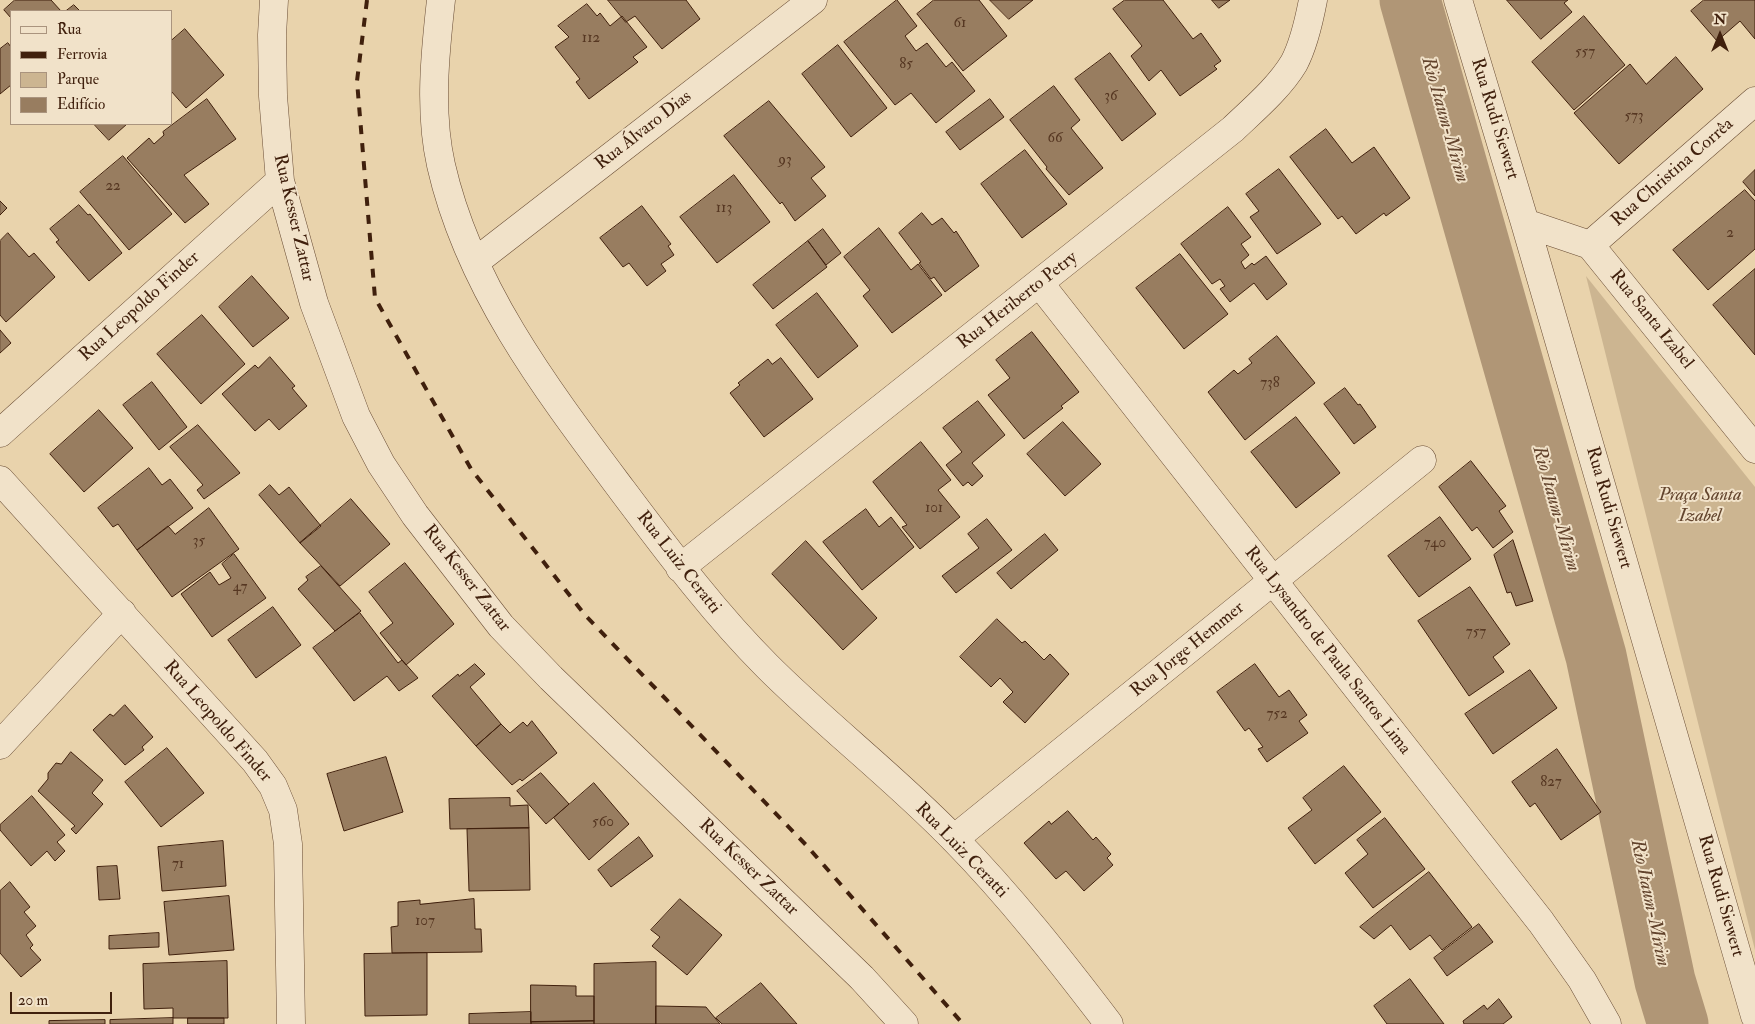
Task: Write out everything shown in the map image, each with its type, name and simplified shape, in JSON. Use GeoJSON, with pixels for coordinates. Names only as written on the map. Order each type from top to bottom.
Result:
{"type":"FeatureCollection","features":[{"type":"Feature","properties":{"kind":"street","name":"Rua Kesser Zattar"},"geometry":{"type":"LineString","coordinates":[[274,0],[272,35],[273,96],[280,181],[314,303],[356,416],[381,464],[415,515],[502,626],[550,678],[855,971],[904,1024]]}},
{"type":"Feature","properties":{"kind":"street","name":"Rua Luiz Ceratti"},"geometry":{"type":"LineString","coordinates":[[441,0],[435,50],[435,110],[440,161],[455,216],[475,262],[500,314],[545,385],[680,568],[726,624],[768,668],[954,839],[1072,975],[1109,1024]]}},
{"type":"Feature","properties":{"kind":"street","name":"Rua Álvaro Dias"},"geometry":{"type":"LineString","coordinates":[[475,262],[813,0]]}},
{"type":"Feature","properties":{"kind":"street","name":"Rua Heriberto Petry"},"geometry":{"type":"LineString","coordinates":[[680,568],[1233,129],[1269,95],[1294,63],[1308,26],[1313,0]]}},
{"type":"Feature","properties":{"kind":"street","name":"Rua Rudi Siewert"},"geometry":{"type":"LineString","coordinates":[[1458,0],[1525,223],[1755,1016]]}},
{"type":"Feature","properties":{"kind":"street","name":"Rua Christina Corrêa"},"geometry":{"type":"LineString","coordinates":[[1590,245],[1755,101]]}},
{"type":"Feature","properties":{"kind":"street","name":"Rua Leopoldo Finder"},"geometry":{"type":"LineString","coordinates":[[0,433],[280,181]]}},
{"type":"Feature","properties":{"kind":"street"},"geometry":{"type":"LineString","coordinates":[[1525,223],[1590,245]]}},
{"type":"Feature","properties":{"kind":"street","name":"Rua Santa Izabel"},"geometry":{"type":"LineString","coordinates":[[1590,245],[1755,449]]}},
{"type":"Feature","properties":{"kind":"street","name":"Rua Lysandro de Paula Santos Lima"},"geometry":{"type":"LineString","coordinates":[[1040,284],[1272,582],[1541,922],[1582,980],[1607,1024]]}},
{"type":"Feature","properties":{"kind":"street","name":"Rua Jorge Hemmer"},"geometry":{"type":"LineString","coordinates":[[954,839],[1422,460]]}},
{"type":"Feature","properties":{"kind":"street","name":"Rua Leopoldo Finder"},"geometry":{"type":"LineString","coordinates":[[0,480],[255,761],[273,786],[283,810],[288,844],[291,1024]]}},
{"type":"Feature","properties":{"kind":"street"},"geometry":{"type":"LineString","coordinates":[[0,745],[122,613]]}},
{"type":"Feature","properties":{"kind":"green space","name":"Praça Santa Izabel"},"geometry":{"type":"Polygon","coordinates":[[[1586,276],[1755,487],[1755,950],[1586,276]]]}},
{"type":"Feature","properties":{"kind":"building"},"geometry":{"type":"Polygon","coordinates":[[[15,0],[51,0],[60,10],[10,10],[10,17],[4,10],[15,0]]]}},
{"type":"Feature","properties":{"kind":"building"},"geometry":{"type":"Polygon","coordinates":[[[608,0],[686,0],[700,19],[662,49],[635,16],[626,22],[608,0]]]}},
{"type":"Feature","properties":{"kind":"building"},"geometry":{"type":"Polygon","coordinates":[[[897,0],[917,26],[905,36],[916,51],[927,43],[946,67],[952,62],[975,91],[936,123],[911,93],[895,105],[844,42],[897,0]]]}},
{"type":"Feature","properties":{"kind":"building"},"geometry":{"type":"Polygon","coordinates":[[[934,0],[979,0],[1007,36],[963,71],[917,14],[934,0]]]}},
{"type":"Feature","properties":{"kind":"building"},"geometry":{"type":"Polygon","coordinates":[[[990,0],[1033,0],[1009,19],[990,0]]]}},
{"type":"Feature","properties":{"kind":"building"},"geometry":{"type":"Polygon","coordinates":[[[1125,0],[1163,0],[1193,39],[1201,33],[1221,61],[1214,66],[1217,69],[1180,96],[1161,70],[1149,81],[1131,56],[1142,46],[1113,9],[1125,0]]]}},
{"type":"Feature","properties":{"kind":"building"},"geometry":{"type":"Polygon","coordinates":[[[1212,0],[1230,0],[1219,8],[1212,0]]]}},
{"type":"Feature","properties":{"kind":"building"},"geometry":{"type":"Polygon","coordinates":[[[1507,0],[1568,0],[1564,3],[1572,12],[1541,39],[1507,0]]]}},
{"type":"Feature","properties":{"kind":"building"},"geometry":{"type":"Polygon","coordinates":[[[1704,0],[1755,0],[1755,39],[1740,21],[1717,41],[1691,11],[1704,0]]]}},
{"type":"Feature","properties":{"kind":"building"},"geometry":{"type":"Polygon","coordinates":[[[587,4],[597,16],[600,13],[610,26],[622,16],[647,47],[633,57],[638,62],[589,99],[576,82],[580,79],[555,47],[569,37],[558,26],[587,4]]]}},
{"type":"Feature","properties":{"kind":"building"},"geometry":{"type":"Polygon","coordinates":[[[74,5],[79,10],[67,10],[74,5]]]}},
{"type":"Feature","properties":{"kind":"building"},"geometry":{"type":"Polygon","coordinates":[[[1584,16],[1625,65],[1574,110],[1532,62],[1584,16]]]}},
{"type":"Feature","properties":{"kind":"building"},"geometry":{"type":"Polygon","coordinates":[[[185,29],[224,75],[186,108],[172,92],[172,40],[185,29]]]}},
{"type":"Feature","properties":{"kind":"building"},"geometry":{"type":"Polygon","coordinates":[[[8,43],[10,46],[10,86],[0,94],[0,49],[8,43]]]}},
{"type":"Feature","properties":{"kind":"building"},"geometry":{"type":"Polygon","coordinates":[[[838,45],[887,108],[851,137],[802,74],[838,45]]]}},
{"type":"Feature","properties":{"kind":"building"},"geometry":{"type":"Polygon","coordinates":[[[1110,53],[1156,114],[1122,141],[1075,79],[1110,53]]]}},
{"type":"Feature","properties":{"kind":"building"},"geometry":{"type":"Polygon","coordinates":[[[1676,57],[1703,89],[1619,164],[1574,113],[1630,64],[1646,84],[1676,57]]]}},
{"type":"Feature","properties":{"kind":"building"},"geometry":{"type":"Polygon","coordinates":[[[1054,86],[1080,120],[1071,128],[1103,168],[1069,195],[1046,169],[1047,167],[1010,120],[1054,86]]]}},
{"type":"Feature","properties":{"kind":"building"},"geometry":{"type":"Polygon","coordinates":[[[207,99],[236,139],[184,175],[209,204],[185,223],[127,158],[149,138],[154,144],[164,135],[163,132],[207,99]]]}},
{"type":"Feature","properties":{"kind":"building"},"geometry":{"type":"Polygon","coordinates":[[[990,99],[1004,117],[960,150],[946,132],[990,99]]]}},
{"type":"Feature","properties":{"kind":"building"},"geometry":{"type":"Polygon","coordinates":[[[769,101],[825,167],[811,178],[826,196],[795,221],[782,202],[780,204],[724,136],[769,101]]]}},
{"type":"Feature","properties":{"kind":"building"},"geometry":{"type":"Polygon","coordinates":[[[95,125],[126,125],[109,140],[95,125]]]}},
{"type":"Feature","properties":{"kind":"building"},"geometry":{"type":"Polygon","coordinates":[[[1326,129],[1352,163],[1374,147],[1410,198],[1386,216],[1384,213],[1356,234],[1342,216],[1338,219],[1290,157],[1326,129]]]}},
{"type":"Feature","properties":{"kind":"building"},"geometry":{"type":"Polygon","coordinates":[[[1025,150],[1067,204],[1022,238],[981,184],[1025,150]]]}},
{"type":"Feature","properties":{"kind":"building"},"geometry":{"type":"Polygon","coordinates":[[[123,156],[172,214],[129,250],[80,192],[123,156]]]}},
{"type":"Feature","properties":{"kind":"building"},"geometry":{"type":"Polygon","coordinates":[[[1279,169],[1321,224],[1277,254],[1250,217],[1259,211],[1246,194],[1279,169]]]}},
{"type":"Feature","properties":{"kind":"building"},"geometry":{"type":"Polygon","coordinates":[[[1755,170],[1755,196],[1743,182],[1755,170]]]}},
{"type":"Feature","properties":{"kind":"building"},"geometry":{"type":"Polygon","coordinates":[[[734,175],[770,222],[717,263],[680,217],[734,175]]]}},
{"type":"Feature","properties":{"kind":"building"},"geometry":{"type":"Polygon","coordinates":[[[1745,190],[1755,201],[1755,249],[1708,290],[1673,250],[1745,190]]]}},
{"type":"Feature","properties":{"kind":"building"},"geometry":{"type":"Polygon","coordinates":[[[0,201],[7,208],[0,215],[0,201]]]}},
{"type":"Feature","properties":{"kind":"building"},"geometry":{"type":"Polygon","coordinates":[[[79,205],[88,215],[90,214],[122,253],[89,281],[56,242],[59,240],[50,229],[79,205]]]}},
{"type":"Feature","properties":{"kind":"building"},"geometry":{"type":"Polygon","coordinates":[[[642,206],[671,244],[668,246],[674,255],[661,264],[666,271],[647,286],[629,263],[623,267],[600,238],[642,206]]]}},
{"type":"Feature","properties":{"kind":"building"},"geometry":{"type":"Polygon","coordinates":[[[1228,207],[1251,237],[1241,244],[1249,255],[1241,262],[1245,269],[1266,256],[1287,284],[1267,300],[1254,283],[1230,302],[1220,289],[1225,286],[1220,279],[1212,284],[1181,244],[1228,207]]]}},
{"type":"Feature","properties":{"kind":"building"},"geometry":{"type":"Polygon","coordinates":[[[922,213],[932,225],[942,218],[954,233],[956,231],[979,266],[945,292],[934,277],[931,279],[899,233],[922,213]]]}},
{"type":"Feature","properties":{"kind":"building"},"geometry":{"type":"Polygon","coordinates":[[[879,228],[911,270],[918,264],[942,295],[892,333],[863,296],[870,290],[844,257],[879,228]]]}},
{"type":"Feature","properties":{"kind":"building"},"geometry":{"type":"Polygon","coordinates":[[[823,229],[841,253],[826,265],[808,241],[823,229]]]}},
{"type":"Feature","properties":{"kind":"building"},"geometry":{"type":"Polygon","coordinates":[[[8,233],[29,257],[34,253],[55,277],[6,322],[0,315],[0,241],[8,233]]]}},
{"type":"Feature","properties":{"kind":"building"},"geometry":{"type":"Polygon","coordinates":[[[808,241],[827,267],[773,309],[753,285],[808,241]]]}},
{"type":"Feature","properties":{"kind":"building"},"geometry":{"type":"Polygon","coordinates":[[[1180,254],[1228,314],[1184,349],[1136,288],[1180,254]]]}},
{"type":"Feature","properties":{"kind":"building"},"geometry":{"type":"Polygon","coordinates":[[[1755,269],[1755,355],[1713,305],[1755,269]]]}},
{"type":"Feature","properties":{"kind":"building"},"geometry":{"type":"Polygon","coordinates":[[[252,276],[289,318],[253,347],[219,307],[252,276]]]}},
{"type":"Feature","properties":{"kind":"building"},"geometry":{"type":"Polygon","coordinates":[[[817,293],[858,346],[818,378],[776,325],[817,293]]]}},
{"type":"Feature","properties":{"kind":"building"},"geometry":{"type":"Polygon","coordinates":[[[202,315],[245,364],[201,404],[157,354],[202,315]]]}},
{"type":"Feature","properties":{"kind":"building"},"geometry":{"type":"Polygon","coordinates":[[[0,330],[11,343],[0,353],[0,330]]]}},
{"type":"Feature","properties":{"kind":"building"},"geometry":{"type":"Polygon","coordinates":[[[1032,332],[1079,392],[1061,406],[1063,408],[1024,439],[988,395],[1010,378],[996,360],[1032,332]]]}},
{"type":"Feature","properties":{"kind":"building"},"geometry":{"type":"Polygon","coordinates":[[[1277,336],[1315,383],[1245,440],[1208,392],[1234,370],[1238,374],[1252,363],[1249,359],[1277,336]]]}},
{"type":"Feature","properties":{"kind":"building"},"geometry":{"type":"Polygon","coordinates":[[[270,357],[295,386],[292,388],[307,406],[279,430],[269,419],[255,431],[222,394],[255,365],[258,368],[270,357]]]}},
{"type":"Feature","properties":{"kind":"building"},"geometry":{"type":"Polygon","coordinates":[[[781,358],[813,399],[764,437],[730,393],[740,385],[738,383],[768,359],[772,364],[781,358]]]}},
{"type":"Feature","properties":{"kind":"building"},"geometry":{"type":"Polygon","coordinates":[[[152,382],[187,427],[159,450],[123,405],[152,382]]]}},
{"type":"Feature","properties":{"kind":"building"},"geometry":{"type":"Polygon","coordinates":[[[1345,388],[1358,405],[1360,404],[1376,427],[1354,444],[1324,404],[1345,388]]]}},
{"type":"Feature","properties":{"kind":"building"},"geometry":{"type":"Polygon","coordinates":[[[978,401],[1005,435],[972,463],[983,476],[972,486],[968,482],[963,486],[946,465],[962,452],[943,428],[978,401]]]}},
{"type":"Feature","properties":{"kind":"building"},"geometry":{"type":"Polygon","coordinates":[[[99,410],[133,448],[84,492],[50,454],[99,410]]]}},
{"type":"Feature","properties":{"kind":"building"},"geometry":{"type":"Polygon","coordinates":[[[1296,417],[1340,473],[1296,508],[1251,452],[1296,417]]]}},
{"type":"Feature","properties":{"kind":"building"},"geometry":{"type":"Polygon","coordinates":[[[1063,422],[1101,464],[1065,496],[1027,454],[1063,422]]]}},
{"type":"Feature","properties":{"kind":"building"},"geometry":{"type":"Polygon","coordinates":[[[198,425],[240,473],[204,499],[197,490],[203,485],[170,447],[198,425]]]}},
{"type":"Feature","properties":{"kind":"building"},"geometry":{"type":"Polygon","coordinates":[[[921,442],[951,480],[938,490],[960,517],[920,549],[902,527],[907,525],[873,482],[921,442]]]}},
{"type":"Feature","properties":{"kind":"building"},"geometry":{"type":"Polygon","coordinates":[[[1471,461],[1506,506],[1499,511],[1513,532],[1493,548],[1477,527],[1472,531],[1439,487],[1471,461]]]}},
{"type":"Feature","properties":{"kind":"building"},"geometry":{"type":"Polygon","coordinates":[[[149,468],[162,485],[170,479],[193,508],[137,550],[118,524],[113,527],[98,508],[149,468]]]}},
{"type":"Feature","properties":{"kind":"building"},"geometry":{"type":"Polygon","coordinates":[[[270,485],[279,495],[289,487],[321,526],[300,543],[259,495],[270,485]]]}},
{"type":"Feature","properties":{"kind":"building"},"geometry":{"type":"Polygon","coordinates":[[[351,499],[390,544],[340,586],[300,543],[351,499]]]}},
{"type":"Feature","properties":{"kind":"building"},"geometry":{"type":"Polygon","coordinates":[[[209,508],[239,549],[172,597],[137,550],[168,526],[175,534],[209,508]]]}},
{"type":"Feature","properties":{"kind":"building"},"geometry":{"type":"Polygon","coordinates":[[[866,509],[879,527],[891,517],[914,547],[862,590],[823,542],[866,509]]]}},
{"type":"Feature","properties":{"kind":"building"},"geometry":{"type":"Polygon","coordinates":[[[1440,517],[1471,559],[1419,597],[1388,556],[1440,517]]]}},
{"type":"Feature","properties":{"kind":"building"},"geometry":{"type":"Polygon","coordinates":[[[987,519],[1012,550],[956,593],[942,576],[979,548],[968,534],[987,519]]]}},
{"type":"Feature","properties":{"kind":"building"},"geometry":{"type":"Polygon","coordinates":[[[1045,534],[1058,550],[1011,589],[997,573],[1045,534]]]}},
{"type":"Feature","properties":{"kind":"building"},"geometry":{"type":"Polygon","coordinates":[[[1513,540],[1533,601],[1516,606],[1511,592],[1507,593],[1494,555],[1513,540]]]}},
{"type":"Feature","properties":{"kind":"building"},"geometry":{"type":"Polygon","coordinates":[[[806,541],[877,618],[843,650],[772,574],[806,541]]]}},
{"type":"Feature","properties":{"kind":"building"},"geometry":{"type":"Polygon","coordinates":[[[234,554],[266,598],[212,637],[181,594],[210,572],[219,585],[231,578],[222,564],[234,554]]]}},
{"type":"Feature","properties":{"kind":"building"},"geometry":{"type":"Polygon","coordinates":[[[405,563],[454,624],[406,665],[380,633],[393,623],[369,592],[405,563]]]}},
{"type":"Feature","properties":{"kind":"building"},"geometry":{"type":"Polygon","coordinates":[[[321,566],[361,611],[335,631],[298,589],[308,580],[306,577],[321,566]]]}},
{"type":"Feature","properties":{"kind":"building"},"geometry":{"type":"Polygon","coordinates":[[[1470,587],[1510,644],[1493,657],[1504,672],[1469,696],[1418,621],[1470,587]]]}},
{"type":"Feature","properties":{"kind":"building"},"geometry":{"type":"Polygon","coordinates":[[[273,607],[301,645],[256,678],[228,640],[273,607]]]}},
{"type":"Feature","properties":{"kind":"building"},"geometry":{"type":"Polygon","coordinates":[[[360,613],[398,663],[402,660],[418,678],[399,691],[387,676],[354,701],[313,648],[360,613]]]}},
{"type":"Feature","properties":{"kind":"building"},"geometry":{"type":"Polygon","coordinates":[[[997,619],[1022,643],[1025,641],[1044,660],[1050,654],[1069,674],[1025,723],[1003,702],[1013,692],[1000,678],[991,687],[960,657],[997,619]]]}},
{"type":"Feature","properties":{"kind":"building"},"geometry":{"type":"Polygon","coordinates":[[[475,664],[485,674],[470,687],[501,724],[476,746],[432,696],[458,674],[459,676],[475,664]]]}},
{"type":"Feature","properties":{"kind":"building"},"geometry":{"type":"Polygon","coordinates":[[[1255,664],[1279,697],[1289,690],[1307,715],[1299,721],[1308,733],[1267,762],[1258,749],[1263,747],[1249,728],[1245,731],[1217,692],[1255,664]]]}},
{"type":"Feature","properties":{"kind":"building"},"geometry":{"type":"Polygon","coordinates":[[[1530,670],[1557,708],[1493,754],[1465,714],[1530,670]]]}},
{"type":"Feature","properties":{"kind":"building"},"geometry":{"type":"Polygon","coordinates":[[[125,705],[153,737],[142,747],[144,750],[125,765],[93,730],[110,714],[113,716],[125,705]]]}},
{"type":"Feature","properties":{"kind":"building"},"geometry":{"type":"Polygon","coordinates":[[[532,721],[557,753],[522,781],[520,779],[512,785],[476,746],[501,724],[510,733],[523,722],[527,726],[532,721]]]}},
{"type":"Feature","properties":{"kind":"building"},"geometry":{"type":"Polygon","coordinates":[[[167,748],[204,793],[161,827],[125,782],[167,748]]]}},
{"type":"Feature","properties":{"kind":"building"},"geometry":{"type":"Polygon","coordinates":[[[1557,749],[1601,812],[1561,840],[1535,803],[1530,807],[1512,782],[1557,749]]]}},
{"type":"Feature","properties":{"kind":"building"},"geometry":{"type":"Polygon","coordinates":[[[71,752],[103,780],[92,793],[103,804],[76,834],[71,829],[75,826],[38,791],[48,779],[48,773],[56,763],[61,764],[71,752]]]}},
{"type":"Feature","properties":{"kind":"building"},"geometry":{"type":"Polygon","coordinates":[[[386,757],[403,812],[344,831],[327,774],[386,757]]]}},
{"type":"Feature","properties":{"kind":"building"},"geometry":{"type":"Polygon","coordinates":[[[1344,766],[1381,812],[1315,864],[1288,828],[1312,810],[1303,798],[1344,766]]]}},
{"type":"Feature","properties":{"kind":"building"},"geometry":{"type":"Polygon","coordinates":[[[541,773],[569,804],[546,824],[517,791],[541,773]]]}},
{"type":"Feature","properties":{"kind":"building"},"geometry":{"type":"Polygon","coordinates":[[[594,783],[629,824],[589,860],[554,818],[594,783]]]}},
{"type":"Feature","properties":{"kind":"building"},"geometry":{"type":"Polygon","coordinates":[[[32,796],[65,835],[57,842],[65,851],[55,861],[47,851],[31,866],[0,830],[0,825],[32,796]]]}},
{"type":"Feature","properties":{"kind":"building"},"geometry":{"type":"Polygon","coordinates":[[[510,798],[510,806],[528,805],[529,828],[450,829],[449,799],[510,798]]]}},
{"type":"Feature","properties":{"kind":"building"},"geometry":{"type":"Polygon","coordinates":[[[1068,811],[1093,840],[1096,837],[1111,854],[1107,858],[1113,865],[1084,891],[1066,871],[1056,879],[1024,843],[1049,821],[1051,824],[1068,811]]]}},
{"type":"Feature","properties":{"kind":"building"},"geometry":{"type":"Polygon","coordinates":[[[1385,818],[1425,869],[1373,908],[1345,873],[1368,854],[1357,840],[1385,818]]]}},
{"type":"Feature","properties":{"kind":"building"},"geometry":{"type":"Polygon","coordinates":[[[529,828],[530,890],[469,891],[467,829],[529,828]]]}},
{"type":"Feature","properties":{"kind":"building"},"geometry":{"type":"Polygon","coordinates":[[[639,837],[653,856],[611,887],[598,870],[639,837]]]}},
{"type":"Feature","properties":{"kind":"building"},"geometry":{"type":"Polygon","coordinates":[[[223,841],[226,886],[162,891],[158,847],[223,841]]]}},
{"type":"Feature","properties":{"kind":"building"},"geometry":{"type":"Polygon","coordinates":[[[117,866],[120,899],[99,900],[97,867],[117,866]]]}},
{"type":"Feature","properties":{"kind":"building"},"geometry":{"type":"Polygon","coordinates":[[[1429,872],[1472,927],[1442,950],[1430,935],[1410,950],[1391,925],[1374,939],[1360,927],[1429,872]]]}},
{"type":"Feature","properties":{"kind":"building"},"geometry":{"type":"Polygon","coordinates":[[[10,882],[30,907],[24,912],[36,926],[26,935],[33,945],[30,948],[41,960],[21,977],[0,953],[0,891],[10,882]]]}},
{"type":"Feature","properties":{"kind":"building"},"geometry":{"type":"Polygon","coordinates":[[[229,896],[234,950],[169,955],[164,902],[229,896]]]}},
{"type":"Feature","properties":{"kind":"building"},"geometry":{"type":"Polygon","coordinates":[[[474,899],[475,929],[481,929],[482,952],[392,953],[391,927],[398,926],[398,902],[420,900],[420,904],[474,899]]]}},
{"type":"Feature","properties":{"kind":"building"},"geometry":{"type":"Polygon","coordinates":[[[680,899],[722,935],[687,975],[652,946],[660,937],[651,930],[680,899]]]}},
{"type":"Feature","properties":{"kind":"building"},"geometry":{"type":"Polygon","coordinates":[[[1479,924],[1493,942],[1447,976],[1434,958],[1479,924]]]}},
{"type":"Feature","properties":{"kind":"building"},"geometry":{"type":"Polygon","coordinates":[[[159,933],[159,947],[109,949],[109,936],[159,933]]]}},
{"type":"Feature","properties":{"kind":"building"},"geometry":{"type":"Polygon","coordinates":[[[427,953],[427,1015],[365,1016],[364,954],[427,953]]]}},
{"type":"Feature","properties":{"kind":"building"},"geometry":{"type":"Polygon","coordinates":[[[227,961],[228,1018],[173,1018],[173,1008],[144,1009],[143,964],[227,961]]]}},
{"type":"Feature","properties":{"kind":"building"},"geometry":{"type":"Polygon","coordinates":[[[656,962],[656,1024],[594,1024],[594,964],[656,962]]]}},
{"type":"Feature","properties":{"kind":"building"},"geometry":{"type":"Polygon","coordinates":[[[1410,979],[1444,1024],[1387,1024],[1374,1006],[1410,979]]]}},
{"type":"Feature","properties":{"kind":"building"},"geometry":{"type":"Polygon","coordinates":[[[761,983],[797,1024],[722,1024],[716,1018],[761,983]]]}},
{"type":"Feature","properties":{"kind":"building"},"geometry":{"type":"Polygon","coordinates":[[[531,985],[576,986],[576,996],[594,996],[594,1021],[531,1022],[531,985]]]}},
{"type":"Feature","properties":{"kind":"building"},"geometry":{"type":"Polygon","coordinates":[[[1499,999],[1512,1017],[1503,1024],[1464,1024],[1463,1021],[1484,1005],[1487,1009],[1499,999]]]}},
{"type":"Feature","properties":{"kind":"building"},"geometry":{"type":"Polygon","coordinates":[[[656,1006],[706,1007],[720,1024],[656,1024],[656,1006]]]}},
{"type":"Feature","properties":{"kind":"building"},"geometry":{"type":"Polygon","coordinates":[[[531,1012],[531,1024],[469,1024],[469,1014],[531,1012]]]}},
{"type":"Feature","properties":{"kind":"building"},"geometry":{"type":"Polygon","coordinates":[[[173,1018],[173,1024],[110,1024],[110,1020],[173,1018]]]}},
{"type":"Feature","properties":{"kind":"building"},"geometry":{"type":"Polygon","coordinates":[[[188,1018],[224,1018],[224,1024],[188,1024],[188,1018]]]}},
{"type":"Feature","properties":{"kind":"building"},"geometry":{"type":"Polygon","coordinates":[[[105,1020],[105,1024],[49,1024],[49,1021],[105,1020]]]}},
{"type":"Feature","properties":{"kind":"building"},"geometry":{"type":"Polygon","coordinates":[[[594,1021],[594,1024],[531,1024],[531,1022],[594,1021]]]}},
{"type":"Feature","properties":{"kind":"waterway","name":"Rio Itaum-Mirim"},"geometry":{"type":"LineString","coordinates":[[1410,0],[1596,656],[1665,981],[1678,1024]]}},
{"type":"Feature","properties":{"kind":"railway"},"geometry":{"type":"LineString","coordinates":[[367,0],[357,81],[375,298],[471,469],[585,615],[807,846],[963,1024]]}}]}
